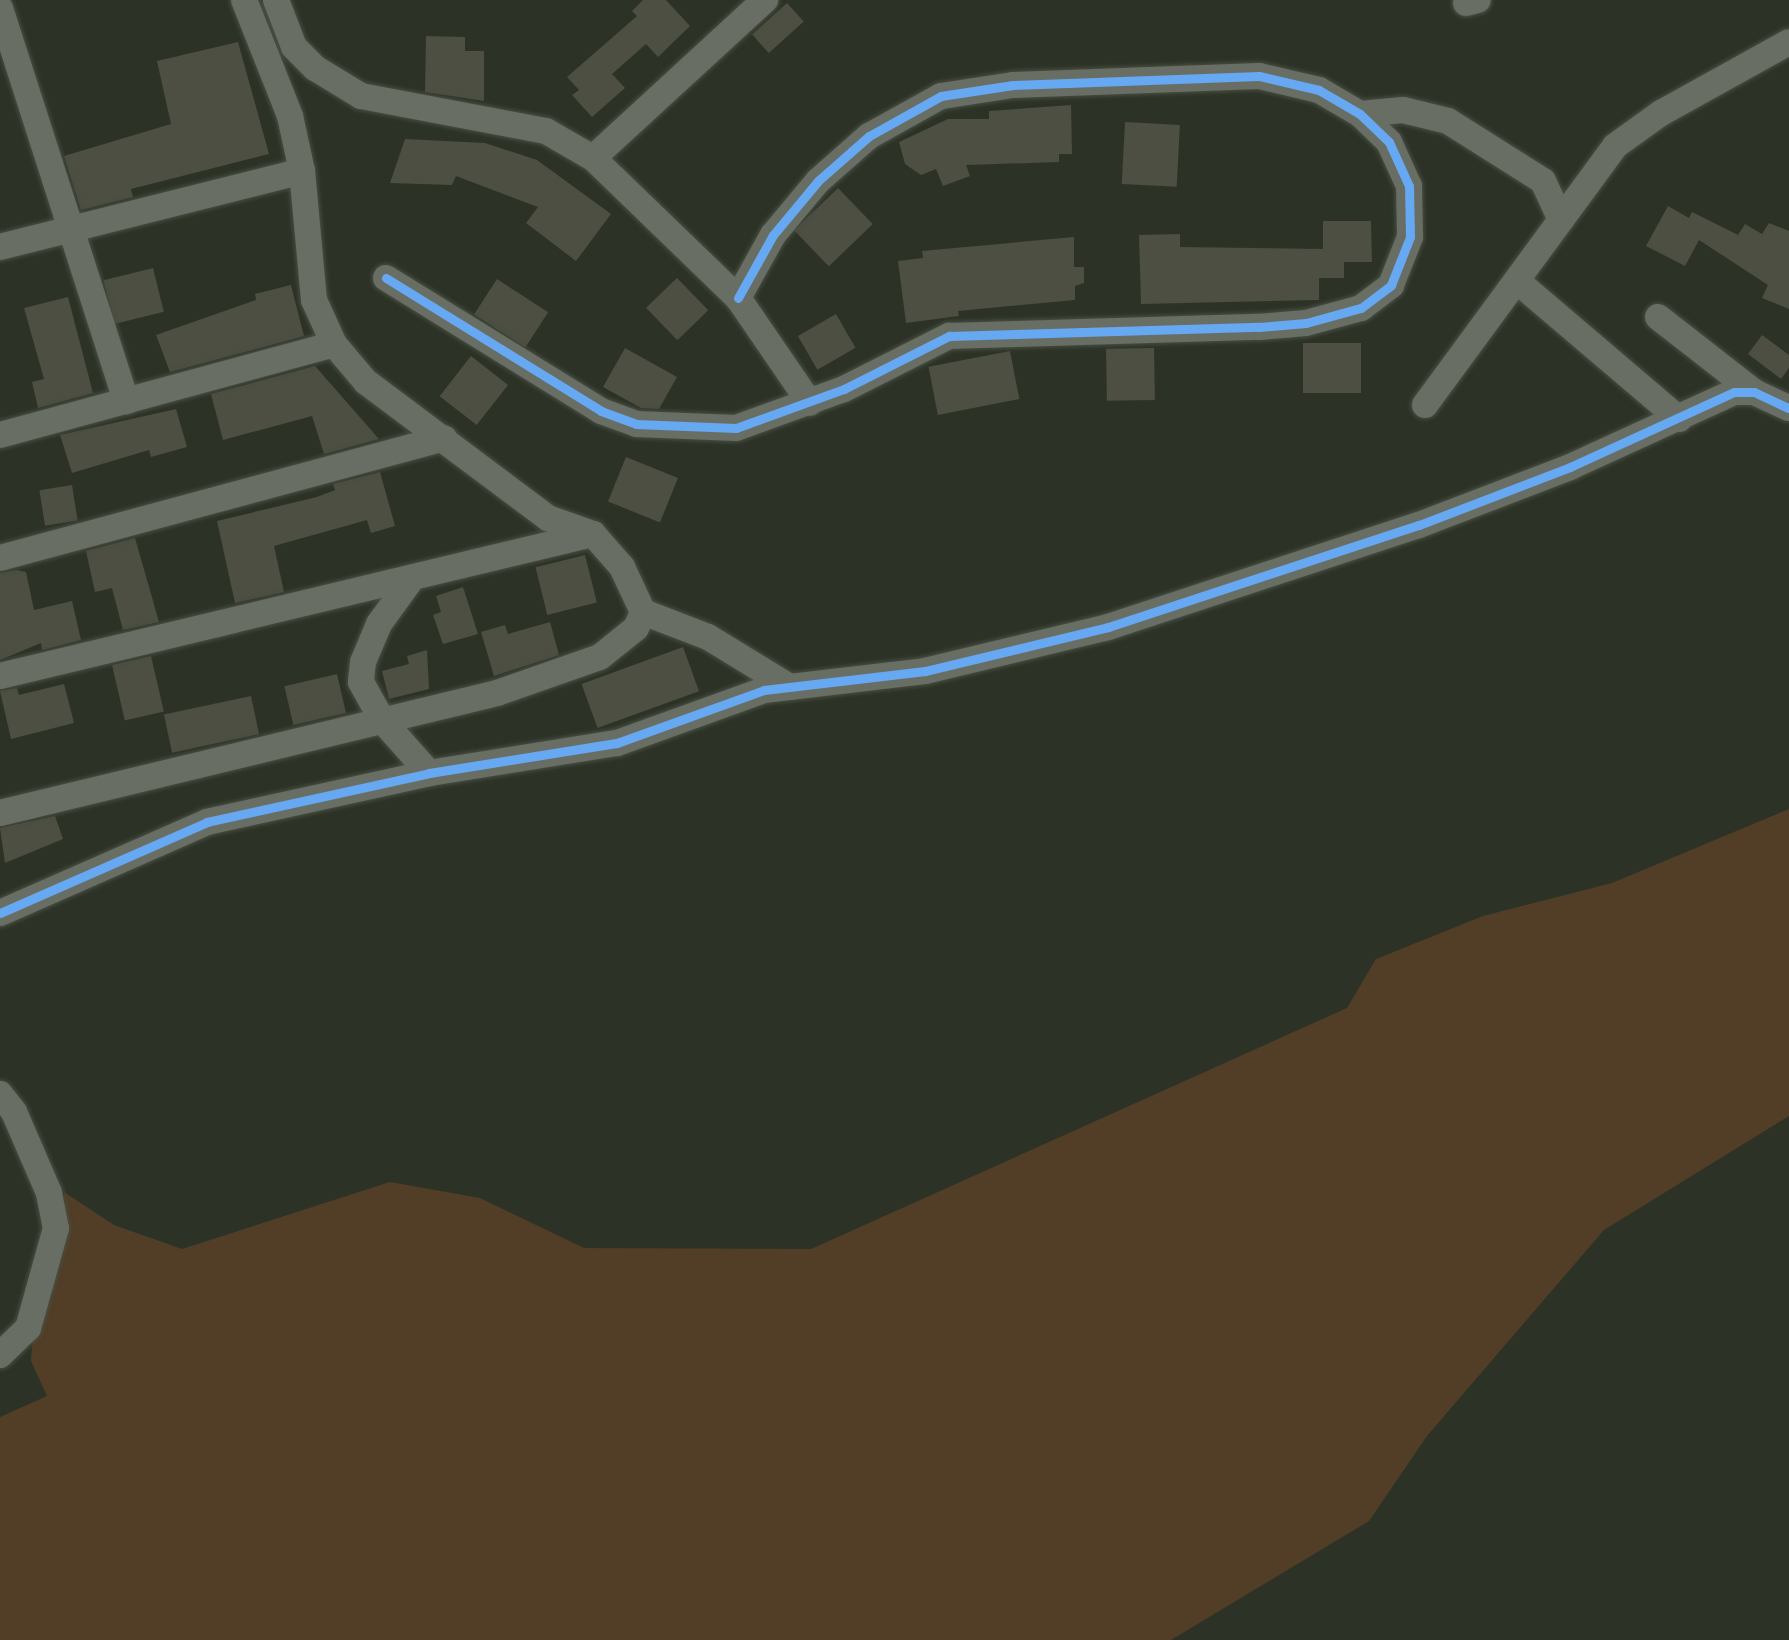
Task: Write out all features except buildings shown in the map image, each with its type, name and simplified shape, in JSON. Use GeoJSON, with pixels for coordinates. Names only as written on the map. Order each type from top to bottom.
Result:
{"type":"FeatureCollection","features":[{"type":"Feature","properties":{"kind":"street"},"geometry":{"type":"LineString","coordinates":[[244,0],[290,116],[302,171],[314,300],[334,344],[366,382],[548,518],[593,534],[622,567],[643,612],[708,637],[789,687]]}},
{"type":"Feature","properties":{"kind":"street"},"geometry":{"type":"LineString","coordinates":[[276,0],[294,47],[315,68],[361,96],[546,131],[593,158],[738,298],[810,404]]}},
{"type":"Feature","properties":{"kind":"street"},"geometry":{"type":"LineString","coordinates":[[593,158],[765,0]]}},
{"type":"Feature","properties":{"kind":"street"},"geometry":{"type":"LineString","coordinates":[[0,8],[126,401]]}},
{"type":"Feature","properties":{"kind":"street"},"geometry":{"type":"LineString","coordinates":[[1424,405],[1615,146],[1661,113],[1789,43]]}},
{"type":"Feature","properties":{"kind":"street"},"geometry":{"type":"LineString","coordinates":[[386,278],[601,411],[636,424],[736,428],[810,404],[949,336],[1271,326],[1306,323],[1361,308],[1391,285],[1410,237],[1409,186],[1389,142],[1360,114],[1319,90],[1259,76],[1013,85],[941,96],[869,136],[818,181],[773,235],[738,298]]}},
{"type":"Feature","properties":{"kind":"street"},"geometry":{"type":"LineString","coordinates":[[1360,114],[1403,110],[1448,121],[1543,181],[1561,220]]}},
{"type":"Feature","properties":{"kind":"street"},"geometry":{"type":"LineString","coordinates":[[0,247],[302,171]]}},
{"type":"Feature","properties":{"kind":"street"},"geometry":{"type":"LineString","coordinates":[[1517,281],[1679,419]]}},
{"type":"Feature","properties":{"kind":"street"},"geometry":{"type":"LineString","coordinates":[[1658,317],[1754,392],[1789,408]]}},
{"type":"Feature","properties":{"kind":"street"},"geometry":{"type":"LineString","coordinates":[[0,435],[334,344]]}},
{"type":"Feature","properties":{"kind":"street"},"geometry":{"type":"LineString","coordinates":[[0,913],[207,822],[429,773],[617,743],[730,698],[789,687],[925,671],[1120,623],[1419,525],[1679,419],[1734,392],[1754,392]]}},
{"type":"Feature","properties":{"kind":"street"},"geometry":{"type":"LineString","coordinates":[[0,558],[444,438]]}},
{"type":"Feature","properties":{"kind":"street"},"geometry":{"type":"LineString","coordinates":[[0,676],[593,534]]}},
{"type":"Feature","properties":{"kind":"street"},"geometry":{"type":"LineString","coordinates":[[413,577],[379,624],[363,662],[361,682],[382,720],[429,773]]}},
{"type":"Feature","properties":{"kind":"street"},"geometry":{"type":"LineString","coordinates":[[0,813],[497,692],[600,656],[636,628],[643,612]]}},
{"type":"Feature","properties":{"kind":"street"},"geometry":{"type":"LineString","coordinates":[[0,1094],[14,1112],[49,1193],[56,1228],[28,1328],[0,1354]]}},
{"type":"Feature","properties":{"kind":"shaded area"},"geometry":{"type":"Polygon","coordinates":[[[1789,809],[1789,1116],[1604,1230],[1427,1436],[1369,1521],[1171,1640],[0,1640],[0,1417],[47,1396],[31,1361],[36,1292],[67,1229],[64,1192],[114,1225],[182,1249],[390,1182],[480,1198],[584,1248],[811,1249],[1347,1008],[1376,959],[1483,916],[1612,883],[1789,809]]]}},
{"type":"Feature","properties":{"kind":"cycle path"},"geometry":{"type":"LineString","coordinates":[[386,278],[601,411],[636,424],[736,428],[844,389],[949,336],[1259,327],[1306,323],[1361,308],[1391,285],[1410,237],[1409,186],[1389,142],[1360,114],[1319,90],[1259,76],[1013,85],[941,96],[869,136],[818,181],[773,235],[738,298]]}},
{"type":"Feature","properties":{"kind":"cycle path"},"geometry":{"type":"LineString","coordinates":[[0,913],[207,822],[429,773],[617,743],[764,690],[925,671],[1108,627],[1419,525],[1570,467],[1734,392],[1754,392],[1789,408]]}}]}
